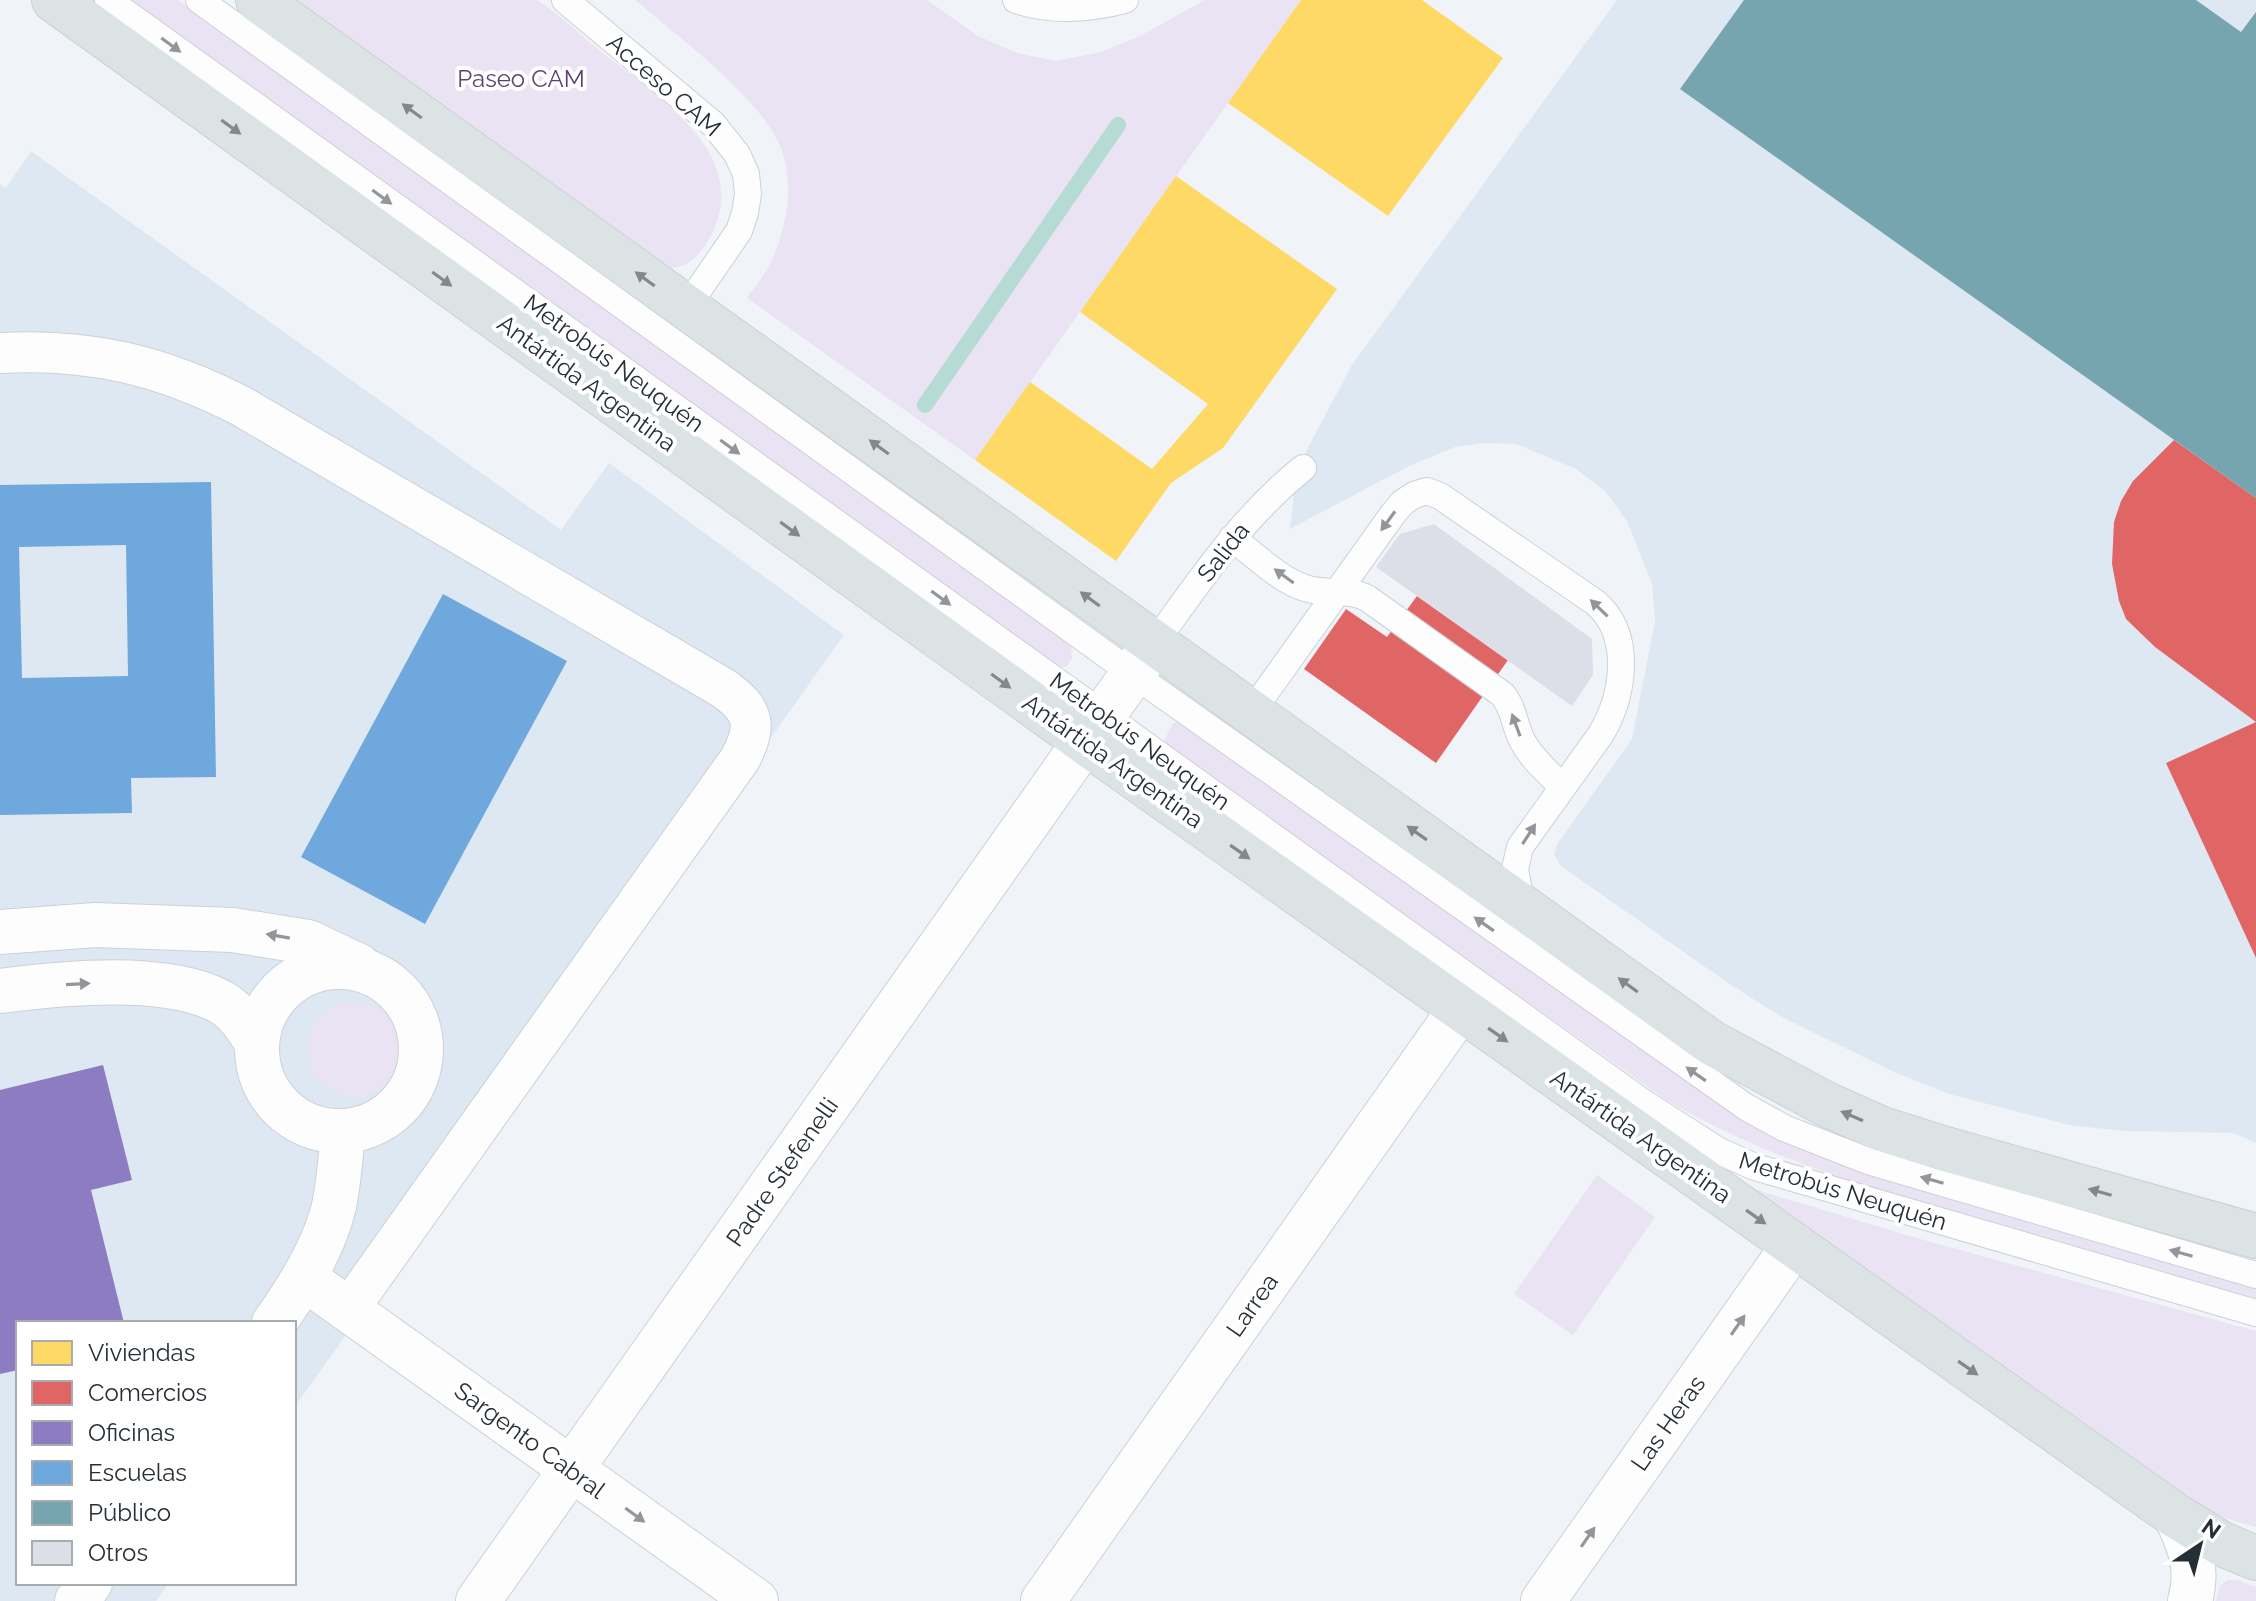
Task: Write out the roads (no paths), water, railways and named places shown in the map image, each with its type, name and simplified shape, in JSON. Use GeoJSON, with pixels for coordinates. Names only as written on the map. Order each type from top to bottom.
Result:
{"type":"FeatureCollection","features":[{"type":"Feature","properties":{"kind":"main road","name":"Antártida Argentina"},"geometry":{"type":"LineString","coordinates":[[54,0],[1095,729],[1461,1008],[2176,1516],[2222,1544],[2256,1558]]}},
{"type":"Feature","properties":{"kind":"main road"},"geometry":{"type":"LineString","coordinates":[[258,0],[686,308],[1143,660],[1250,714],[1712,1043],[1826,1104],[1882,1129],[2256,1236]]}},
{"type":"Feature","properties":{"kind":"street"},"geometry":{"type":"LineString","coordinates":[[0,353],[70,352],[114,358],[204,387],[723,688],[750,714],[750,734],[740,759],[348,1310]]}},
{"type":"Feature","properties":{"kind":"street","name":"Padre Stefenelli"},"geometry":{"type":"LineString","coordinates":[[478,1601],[1143,660]]}},
{"type":"Feature","properties":{"kind":"street"},"geometry":{"type":"LineString","coordinates":[[0,932],[95,925],[271,935],[308,942],[340,955],[375,975],[397,991],[413,1012],[421,1039],[420,1065],[411,1091],[393,1111],[369,1126],[343,1131],[316,1128],[292,1115],[272,1097],[260,1072],[257,1044],[263,1018],[276,995],[297,978],[322,969],[350,967],[375,975]]}},
{"type":"Feature","properties":{"kind":"street"},"geometry":{"type":"LineString","coordinates":[[0,991],[114,983],[197,993],[237,1014],[257,1044]]}},
{"type":"Feature","properties":{"kind":"street","name":"Larrea"},"geometry":{"type":"LineString","coordinates":[[1043,1601],[1461,1008]]}},
{"type":"Feature","properties":{"kind":"street"},"geometry":{"type":"LineString","coordinates":[[275,1321],[304,1278],[334,1208],[343,1131]]}},
{"type":"Feature","properties":{"kind":"street","name":"Las Heras"},"geometry":{"type":"LineString","coordinates":[[1543,1601],[1794,1245]]}},
{"type":"Feature","properties":{"kind":"street","name":"Sargento Cabral"},"geometry":{"type":"LineString","coordinates":[[304,1278],[756,1601]]}},
{"type":"Feature","properties":{"kind":"street"},"geometry":{"type":"LineString","coordinates":[[2176,1516],[2192,1552],[2195,1569],[2190,1601]]}},
{"type":"Feature","properties":{"kind":"lane","name":"Metrobús Neuquén"},"geometry":{"type":"LineString","coordinates":[[108,0],[1095,729],[1719,1151],[1755,1167],[2256,1313]]}},
{"type":"Feature","properties":{"kind":"lane","name":"Metrobús Neuquén"},"geometry":{"type":"LineString","coordinates":[[199,0],[1143,660],[1713,1086],[1784,1128],[1868,1161],[2256,1275]]}},
{"type":"Feature","properties":{"kind":"lane","name":"Acceso CAM"},"geometry":{"type":"LineString","coordinates":[[565,0],[713,124],[737,154],[746,174],[748,194],[739,231],[686,308]]}},
{"type":"Feature","properties":{"kind":"lane"},"geometry":{"type":"LineString","coordinates":[[1030,1],[1065,8],[1125,0]]}},
{"type":"Feature","properties":{"kind":"lane","name":"Salida"},"geometry":{"type":"LineString","coordinates":[[1143,660],[1232,538],[1253,513],[1303,468]]}},
{"type":"Feature","properties":{"kind":"lane"},"geometry":{"type":"LineString","coordinates":[[1250,714],[1402,503],[1414,495],[1427,491],[1454,503],[1596,603],[1606,612],[1618,633],[1619,690],[1610,719],[1526,837],[1516,856],[1516,883],[1522,907]]}},
{"type":"Feature","properties":{"kind":"lane"},"geometry":{"type":"LineString","coordinates":[[1232,538],[1295,584],[1314,590],[1349,591],[1367,598],[1502,694],[1529,752],[1562,787]]}},
{"type":"Feature","properties":{"kind":"waterway"},"geometry":{"type":"LineString","coordinates":[[925,405],[1118,125]]}},
{"type":"Feature","properties":{"kind":"park label","name":"Paseo CAM"},"geometry":{"type":"Point","coordinates":[521,78]}}]}
